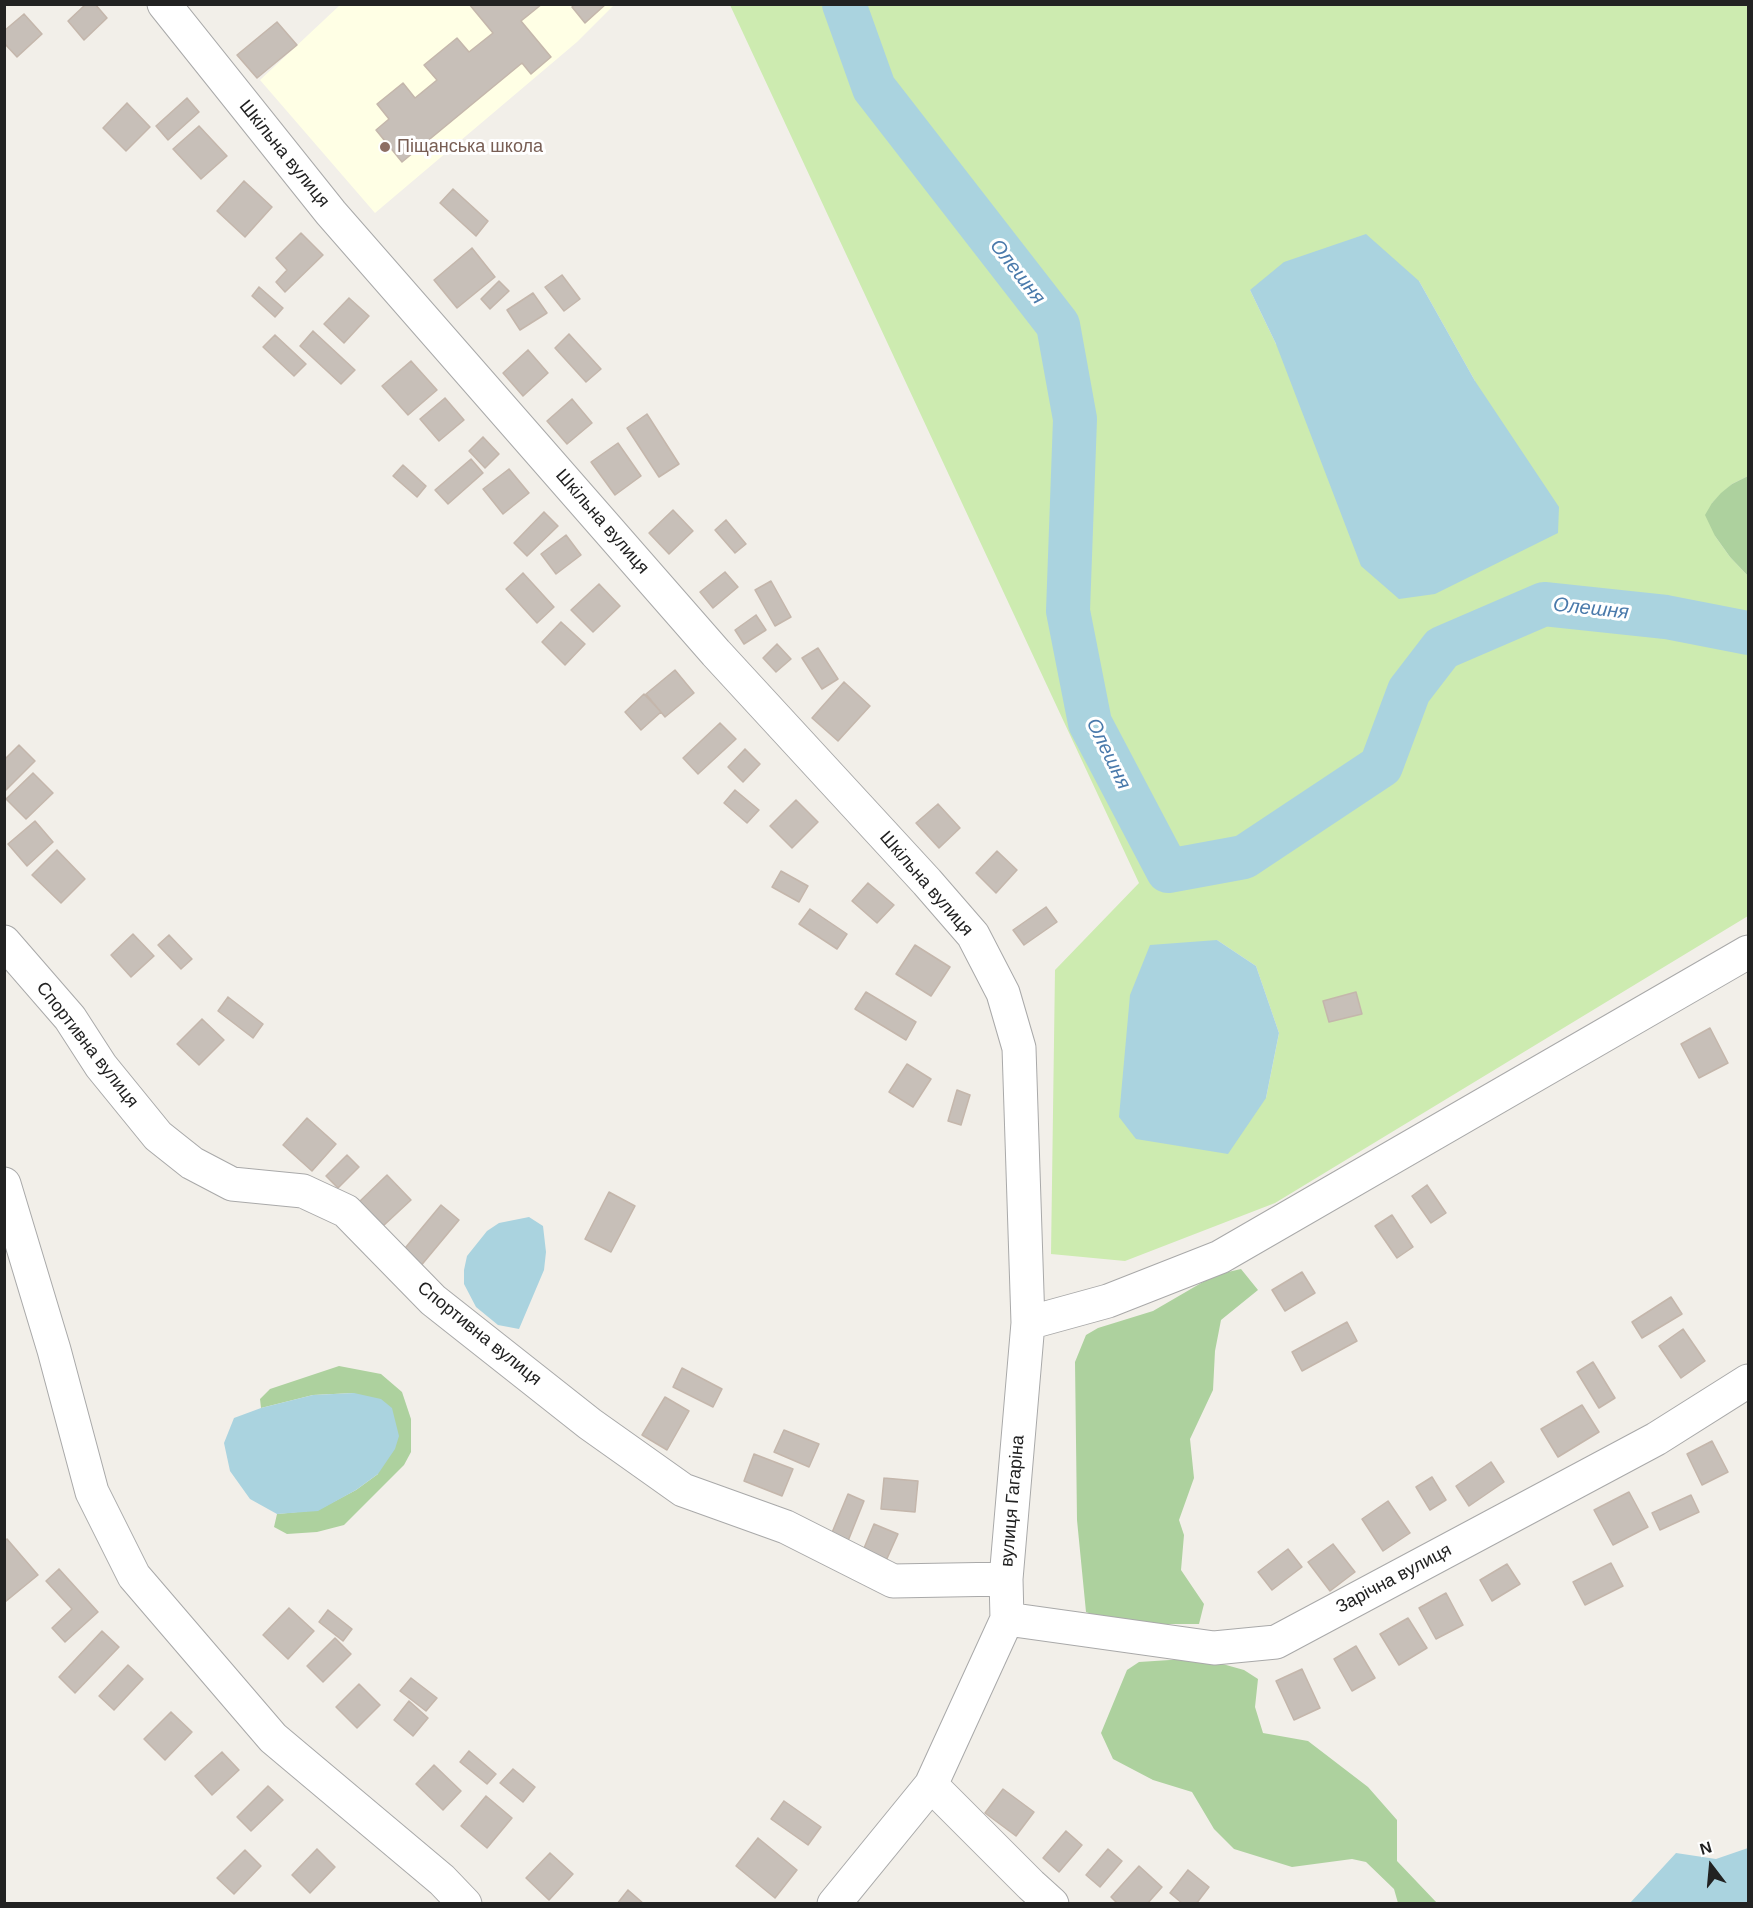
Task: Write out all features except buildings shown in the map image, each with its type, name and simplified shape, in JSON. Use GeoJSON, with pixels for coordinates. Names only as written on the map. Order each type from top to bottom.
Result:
{"type":"FeatureCollection","features":[{"type":"Feature","properties":{"kind":"street","name":"Шкільна вулиця"},"geometry":{"type":"LineString","coordinates":[[164,4],[331,213],[716,653],[973,935],[1004,993],[1019,1048]]}},
{"type":"Feature","properties":{"kind":"street","name":"Спортивна вулиця"},"geometry":{"type":"LineString","coordinates":[[4,942],[70,1018],[101,1066],[158,1136],[192,1163],[232,1184],[303,1191],[346,1211],[433,1300],[590,1424],[683,1490],[786,1527],[893,1581],[1006,1579]]}},
{"type":"Feature","properties":{"kind":"street"},"geometry":{"type":"LineString","coordinates":[[1028,1323],[1108,1301],[1220,1257],[1749,952]]}},
{"type":"Feature","properties":{"kind":"street","name":"вулиця Гагаріна"},"geometry":{"type":"LineString","coordinates":[[834,1904],[931,1785],[1007,1619],[1006,1579],[1028,1323],[1019,1048]]}},
{"type":"Feature","properties":{"kind":"street"},"geometry":{"type":"LineString","coordinates":[[4,1184],[54,1350],[92,1491],[134,1576],[273,1738],[442,1880],[465,1904]]}},
{"type":"Feature","properties":{"kind":"street","name":"Зарічна вулиця"},"geometry":{"type":"LineString","coordinates":[[1007,1619],[1214,1648],[1276,1642],[1656,1439],[1749,1381]]}},
{"type":"Feature","properties":{"kind":"street"},"geometry":{"type":"LineString","coordinates":[[931,1785],[1052,1904]]}},
{"type":"Feature","properties":{"kind":"shaded area","name":"Піщанська школа"},"geometry":{"type":"Polygon","coordinates":[[[340,5],[614,5],[577,42],[375,213],[260,80],[340,5]]]}},
{"type":"Feature","properties":{"kind":"green space"},"geometry":{"type":"Polygon","coordinates":[[[730,5],[1748,5],[1748,476],[1732,484],[1712,503],[1715,536],[1748,576],[1748,916],[1275,1203],[1125,1261],[1051,1254],[1055,970],[1139,883],[730,5]],[[1419,281],[1250,290],[1276,344],[1475,381],[1419,281]],[[1217,940],[1266,1098],[1279,1033],[1256,966],[1217,940]]]}},
{"type":"Feature","properties":{"kind":"green space"},"geometry":{"type":"Polygon","coordinates":[[[1748,476],[1748,576],[1715,536],[1705,515],[1721,493],[1748,476]]]}},
{"type":"Feature","properties":{"kind":"green space"},"geometry":{"type":"Polygon","coordinates":[[[1241,1269],[1258,1290],[1221,1320],[1215,1351],[1213,1390],[1190,1439],[1194,1478],[1179,1520],[1184,1535],[1181,1570],[1204,1604],[1199,1624],[1118,1624],[1086,1612],[1077,1520],[1075,1362],[1086,1335],[1098,1328],[1153,1311],[1215,1275],[1241,1269]]]}},
{"type":"Feature","properties":{"kind":"green space"},"geometry":{"type":"Polygon","coordinates":[[[339,1366],[381,1374],[402,1392],[411,1419],[411,1452],[404,1465],[344,1525],[317,1532],[287,1534],[274,1527],[277,1514],[318,1510],[356,1490],[378,1474],[354,1393],[313,1395],[261,1408],[260,1399],[270,1389],[339,1366]]]}},
{"type":"Feature","properties":{"kind":"green space"},"geometry":{"type":"Polygon","coordinates":[[[1201,1658],[1244,1670],[1258,1679],[1255,1707],[1263,1733],[1308,1741],[1368,1787],[1397,1820],[1397,1861],[1437,1903],[1398,1903],[1394,1889],[1366,1862],[1352,1859],[1292,1867],[1234,1849],[1214,1829],[1192,1792],[1153,1780],[1113,1759],[1101,1733],[1127,1670],[1139,1662],[1201,1658]]]}},
{"type":"Feature","properties":{"kind":"water"},"geometry":{"type":"Polygon","coordinates":[[[1366,234],[1419,281],[1475,381],[1559,507],[1558,533],[1435,594],[1399,599],[1361,566],[1276,344],[1250,290],[1284,262],[1366,234]]]}},
{"type":"Feature","properties":{"kind":"water"},"geometry":{"type":"Polygon","coordinates":[[[1217,940],[1256,966],[1279,1033],[1266,1098],[1228,1154],[1136,1139],[1119,1117],[1130,995],[1150,945],[1217,940]]]}},
{"type":"Feature","properties":{"kind":"water"},"geometry":{"type":"Polygon","coordinates":[[[529,1217],[543,1226],[546,1252],[544,1270],[519,1329],[498,1325],[476,1307],[464,1284],[464,1270],[467,1256],[487,1231],[499,1223],[529,1217]]]}},
{"type":"Feature","properties":{"kind":"water"},"geometry":{"type":"Polygon","coordinates":[[[354,1393],[381,1399],[392,1408],[399,1436],[395,1449],[378,1474],[356,1490],[318,1511],[277,1514],[250,1499],[230,1471],[224,1443],[234,1418],[261,1408],[313,1395],[354,1393]]]}},
{"type":"Feature","properties":{"kind":"water"},"geometry":{"type":"Polygon","coordinates":[[[1748,1848],[1748,1903],[1630,1903],[1676,1853],[1716,1859],[1748,1848]]]}},
{"type":"Feature","properties":{"kind":"waterway","name":"Олешня"},"geometry":{"type":"LineString","coordinates":[[844,4],[874,88],[1058,325],[1075,419],[1068,611],[1090,723],[1168,871],[1244,857],[1381,766],[1409,691],[1442,648],[1544,604],[1666,617],[1748,633]]}},
{"type":"Feature","properties":{"kind":"place","name":"Піщанська школа"},"geometry":{"type":"Point","coordinates":[385,147]}}]}
